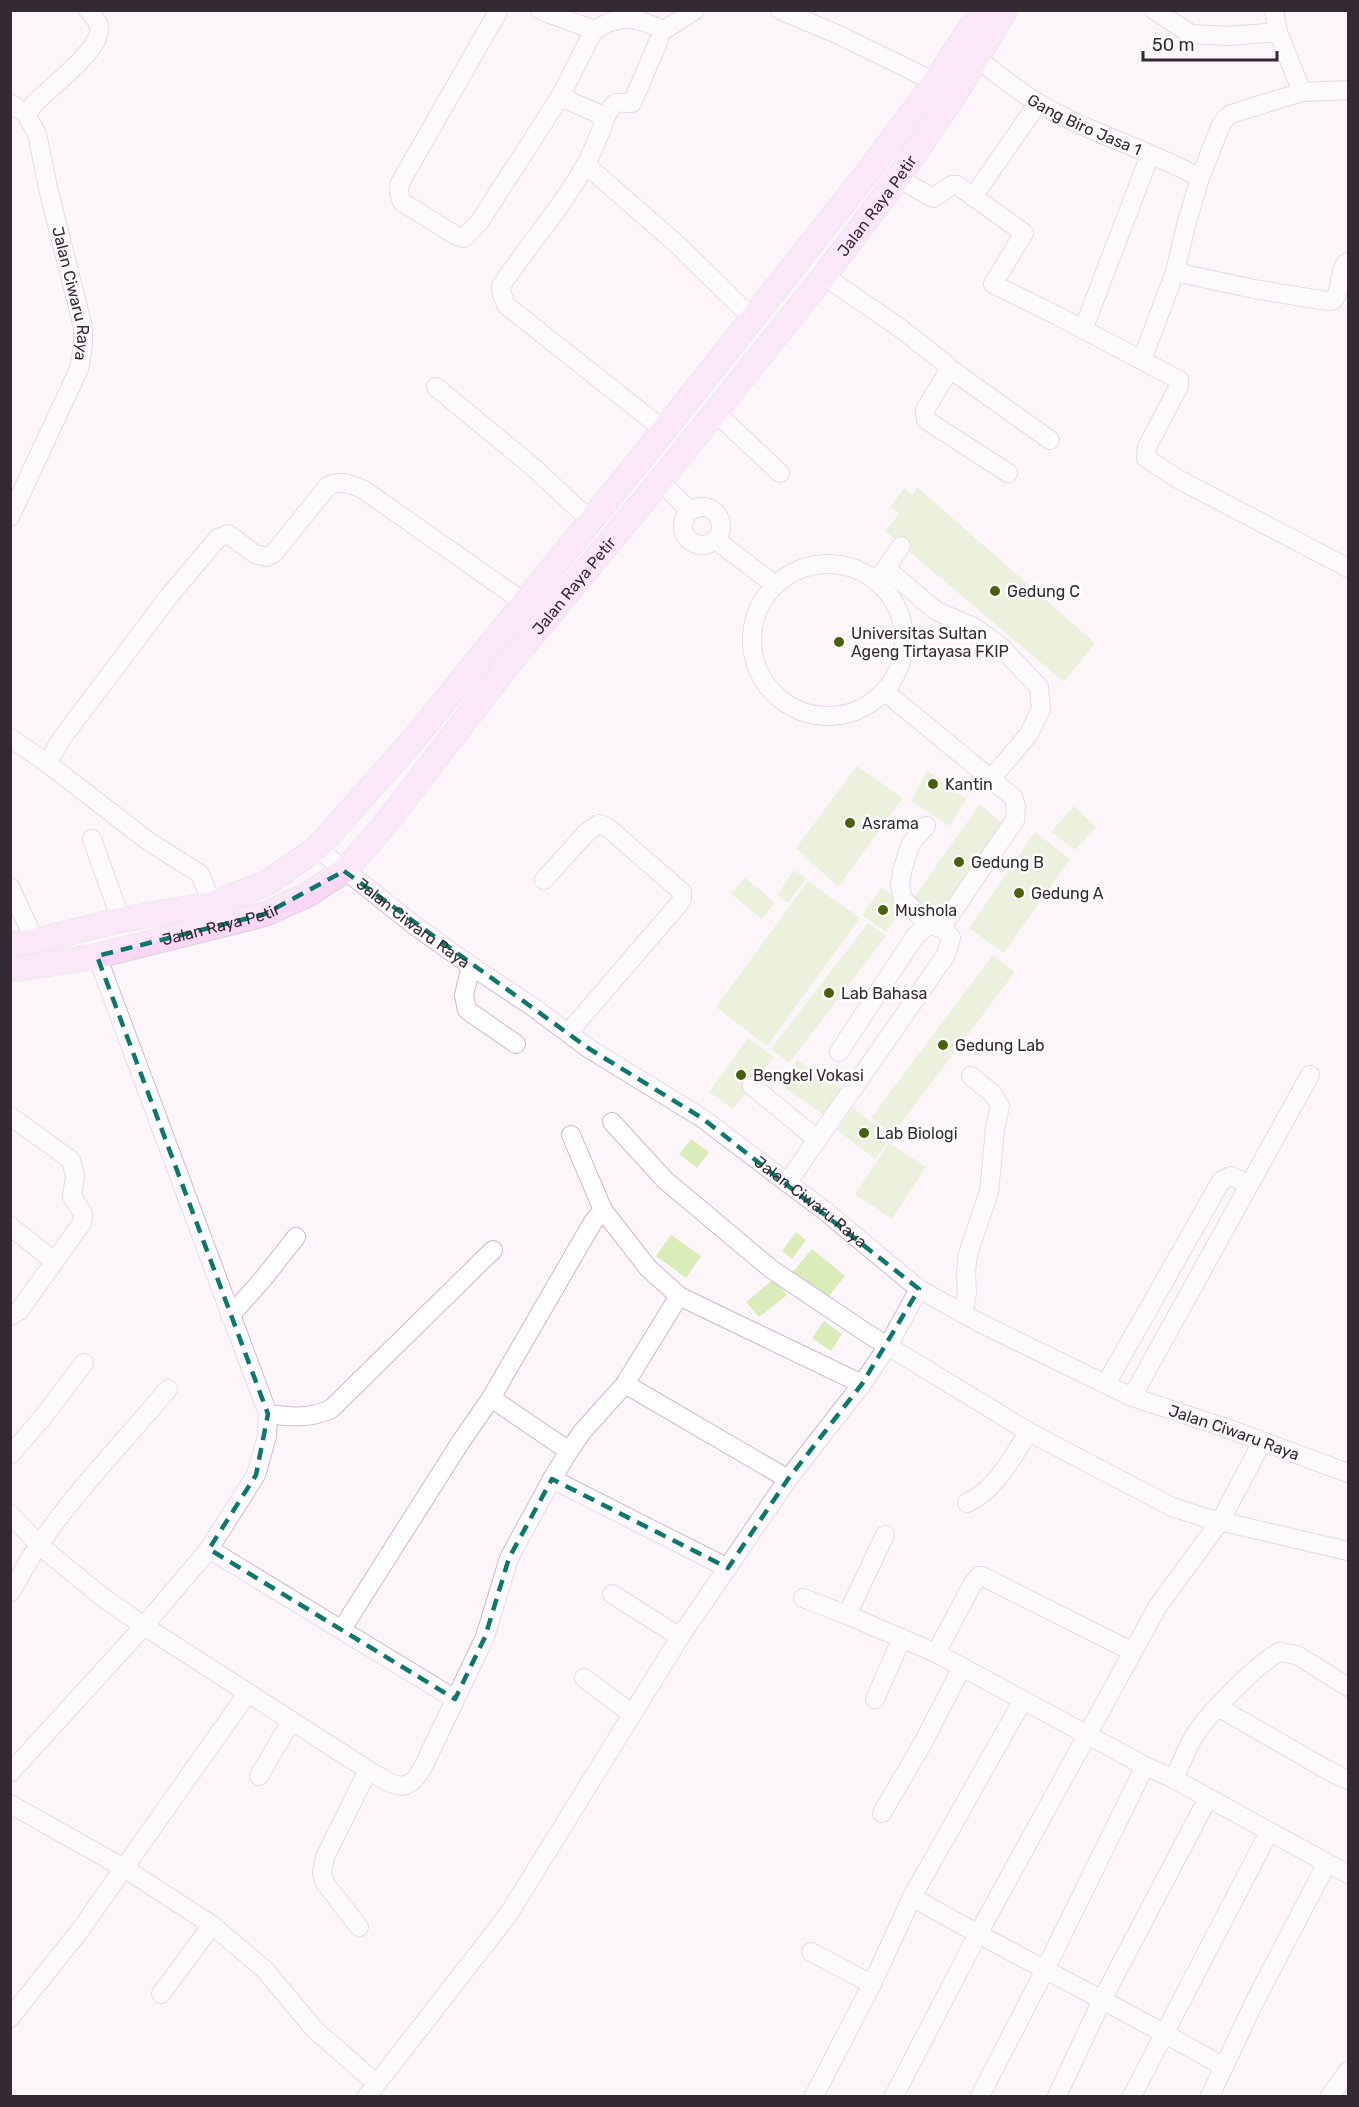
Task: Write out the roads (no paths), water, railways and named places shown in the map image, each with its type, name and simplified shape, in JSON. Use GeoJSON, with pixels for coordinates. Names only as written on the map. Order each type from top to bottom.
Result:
{"type":"FeatureCollection","features":[{"type":"Feature","properties":{"kind":"main road","name":"Jalan Raya Petir"},"geometry":{"type":"LineString","coordinates":[[10,945],[121,920],[212,904],[267,883],[317,848],[414,739],[525,603],[868,172],[934,82],[982,10]]}},
{"type":"Feature","properties":{"kind":"main road","name":"Jalan Raya Petir"},"geometry":{"type":"LineString","coordinates":[[10,970],[97,956],[265,914],[307,895],[344,871],[382,827],[503,671],[660,481],[824,276],[898,178],[954,96],[1005,10]]}},
{"type":"Feature","properties":{"kind":"street"},"geometry":{"type":"LineString","coordinates":[[10,103],[31,108],[88,51],[98,34],[99,26],[88,10]]}},
{"type":"Feature","properties":{"kind":"street"},"geometry":{"type":"LineString","coordinates":[[499,10],[400,183],[399,192],[402,202],[455,235],[464,238],[480,221],[560,97],[594,30],[610,22],[627,18],[663,30],[695,10]]}},
{"type":"Feature","properties":{"kind":"street"},"geometry":{"type":"LineString","coordinates":[[540,10],[594,30]]}},
{"type":"Feature","properties":{"kind":"street"},"geometry":{"type":"LineString","coordinates":[[780,10],[839,35],[934,82]]}},
{"type":"Feature","properties":{"kind":"street"},"geometry":{"type":"LineString","coordinates":[[1154,10],[1191,34],[1229,36],[1278,32]]}},
{"type":"Feature","properties":{"kind":"street"},"geometry":{"type":"LineString","coordinates":[[1274,10],[1278,32],[1302,92]]}},
{"type":"Feature","properties":{"kind":"street"},"geometry":{"type":"LineString","coordinates":[[659,40],[635,99],[632,103],[618,101],[613,103],[586,165],[565,199],[520,256],[501,286],[507,306],[664,429]]}},
{"type":"Feature","properties":{"kind":"street","name":"Gang Biro Jasa 1"},"geometry":{"type":"LineString","coordinates":[[976,58],[1038,104],[1087,128],[1179,166],[1200,178]]}},
{"type":"Feature","properties":{"kind":"street"},"geometry":{"type":"LineString","coordinates":[[1142,360],[1175,272],[1185,225],[1200,178],[1226,118],[1231,114],[1302,92],[1348,90]]}},
{"type":"Feature","properties":{"kind":"street"},"geometry":{"type":"LineString","coordinates":[[560,97],[606,117]]}},
{"type":"Feature","properties":{"kind":"street"},"geometry":{"type":"LineString","coordinates":[[973,197],[1038,104]]}},
{"type":"Feature","properties":{"kind":"street","name":"Jalan Ciwaru Raya"},"geometry":{"type":"LineString","coordinates":[[10,517],[68,396],[79,369],[83,346],[83,327],[51,202],[31,108]]}},
{"type":"Feature","properties":{"kind":"street"},"geometry":{"type":"LineString","coordinates":[[1083,330],[1150,155]]}},
{"type":"Feature","properties":{"kind":"street"},"geometry":{"type":"LineString","coordinates":[[586,165],[679,246],[752,318]]}},
{"type":"Feature","properties":{"kind":"street"},"geometry":{"type":"LineString","coordinates":[[898,178],[930,197],[936,197],[952,185],[957,185],[1024,233],[993,284],[1176,378],[1180,383],[1147,447],[1146,458],[1178,478],[1348,568]]}},
{"type":"Feature","properties":{"kind":"street"},"geometry":{"type":"LineString","coordinates":[[1175,272],[1254,289],[1327,301],[1334,300],[1337,295],[1341,271],[1348,262]]}},
{"type":"Feature","properties":{"kind":"street"},"geometry":{"type":"LineString","coordinates":[[824,276],[900,328],[949,368],[1050,440]]}},
{"type":"Feature","properties":{"kind":"street"},"geometry":{"type":"LineString","coordinates":[[949,368],[925,410],[926,420],[1008,472]]}},
{"type":"Feature","properties":{"kind":"street"},"geometry":{"type":"LineString","coordinates":[[436,387],[533,467],[591,521]]}},
{"type":"Feature","properties":{"kind":"street"},"geometry":{"type":"LineString","coordinates":[[715,412],[780,473]]}},
{"type":"Feature","properties":{"kind":"street"},"geometry":{"type":"LineString","coordinates":[[660,481],[690,511]]}},
{"type":"Feature","properties":{"kind":"street"},"geometry":{"type":"LineString","coordinates":[[49,760],[62,738],[170,595],[218,538],[228,534],[255,554],[267,557],[274,553],[328,486],[335,483],[348,482],[364,490],[525,603]]}},
{"type":"Feature","properties":{"kind":"street"},"geometry":{"type":"LineString","coordinates":[[703,507],[716,512],[721,529],[716,540],[704,546],[690,542],[682,530],[685,516],[690,511],[703,507]]}},
{"type":"Feature","properties":{"kind":"street"},"geometry":{"type":"LineString","coordinates":[[716,540],[775,585]]}},
{"type":"Feature","properties":{"kind":"street"},"geometry":{"type":"LineString","coordinates":[[881,575],[901,546]]}},
{"type":"Feature","properties":{"kind":"street"},"geometry":{"type":"LineString","coordinates":[[881,575],[898,610],[904,638],[900,667],[884,691],[861,708],[848,713],[827,716],[806,713],[793,707],[771,690],[756,665],[753,637],[759,609],[775,585],[797,571],[822,564],[848,566],[881,575],[936,611],[974,627],[1002,648],[1039,687],[1041,709],[1029,734],[992,779]]}},
{"type":"Feature","properties":{"kind":"street"},"geometry":{"type":"LineString","coordinates":[[839,1052],[916,935],[935,926],[1015,820],[1016,806],[1013,797],[884,691]]}},
{"type":"Feature","properties":{"kind":"street"},"geometry":{"type":"LineString","coordinates":[[10,738],[49,760],[148,841],[200,874],[212,904]]}},
{"type":"Feature","properties":{"kind":"street"},"geometry":{"type":"LineString","coordinates":[[544,880],[588,831],[599,824],[606,826],[682,892],[682,899],[678,905],[568,1033]]}},
{"type":"Feature","properties":{"kind":"street"},"geometry":{"type":"LineString","coordinates":[[787,1183],[946,955],[951,938],[903,899],[900,886],[902,870],[911,843],[927,826]]}},
{"type":"Feature","properties":{"kind":"street"},"geometry":{"type":"LineString","coordinates":[[92,839],[121,920]]}},
{"type":"Feature","properties":{"kind":"street","name":"Jalan Ciwaru Raya"},"geometry":{"type":"LineString","coordinates":[[317,848],[344,871],[471,966],[533,1007],[588,1048],[702,1118],[825,1211],[919,1289],[963,1314],[1132,1397],[1229,1429],[1348,1473]]}},
{"type":"Feature","properties":{"kind":"street"},"geometry":{"type":"LineString","coordinates":[[10,887],[34,941]]}},
{"type":"Feature","properties":{"kind":"street"},"geometry":{"type":"LineString","coordinates":[[10,1773],[144,1626],[209,1549],[256,1475],[267,1436],[267,1414],[97,956]]}},
{"type":"Feature","properties":{"kind":"street"},"geometry":{"type":"LineString","coordinates":[[471,966],[464,995],[466,1010],[516,1044]]}},
{"type":"Feature","properties":{"kind":"street"},"geometry":{"type":"LineString","coordinates":[[1132,1397],[1310,1075]]}},
{"type":"Feature","properties":{"kind":"street"},"geometry":{"type":"LineString","coordinates":[[963,1314],[967,1293],[968,1254],[989,1192],[995,1129],[1000,1106],[993,1094],[971,1076]]}},
{"type":"Feature","properties":{"kind":"street"},"geometry":{"type":"LineString","coordinates":[[752,1086],[818,1140]]}},
{"type":"Feature","properties":{"kind":"street"},"geometry":{"type":"LineString","coordinates":[[10,1116],[74,1164],[72,1196],[81,1209],[83,1219],[19,1311],[10,1316]]}},
{"type":"Feature","properties":{"kind":"street"},"geometry":{"type":"LineString","coordinates":[[612,1122],[665,1180],[771,1269],[888,1346],[1029,1432],[1172,1507],[1206,1518],[1348,1551]]}},
{"type":"Feature","properties":{"kind":"street"},"geometry":{"type":"LineString","coordinates":[[571,1136],[603,1210],[648,1268],[679,1296],[862,1384]]}},
{"type":"Feature","properties":{"kind":"street"},"geometry":{"type":"LineString","coordinates":[[1106,1384],[1221,1181],[1231,1176],[1248,1184]]}},
{"type":"Feature","properties":{"kind":"street"},"geometry":{"type":"LineString","coordinates":[[342,1629],[491,1398],[593,1222],[603,1210]]}},
{"type":"Feature","properties":{"kind":"street"},"geometry":{"type":"LineString","coordinates":[[10,1226],[54,1262]]}},
{"type":"Feature","properties":{"kind":"street"},"geometry":{"type":"LineString","coordinates":[[230,1316],[296,1237]]}},
{"type":"Feature","properties":{"kind":"street"},"geometry":{"type":"LineString","coordinates":[[267,1414],[299,1417],[319,1415],[331,1409],[493,1250]]}},
{"type":"Feature","properties":{"kind":"street"},"geometry":{"type":"LineString","coordinates":[[10,1804],[124,1868],[212,1925],[264,1970],[315,2030],[372,2090],[508,1915],[680,1637],[788,1479],[862,1384],[888,1346],[919,1289]]}},
{"type":"Feature","properties":{"kind":"street"},"geometry":{"type":"LineString","coordinates":[[10,1514],[39,1545],[101,1596],[144,1626],[368,1770],[399,1786],[411,1784],[418,1777],[485,1637],[509,1558],[552,1479],[582,1432],[625,1384],[679,1296]]}},
{"type":"Feature","properties":{"kind":"street"},"geometry":{"type":"LineString","coordinates":[[1129,1345],[1153,1359]]}},
{"type":"Feature","properties":{"kind":"street"},"geometry":{"type":"LineString","coordinates":[[10,1455],[43,1417],[84,1363]]}},
{"type":"Feature","properties":{"kind":"street"},"geometry":{"type":"LineString","coordinates":[[625,1384],[788,1479]]}},
{"type":"Feature","properties":{"kind":"street"},"geometry":{"type":"LineString","coordinates":[[10,1593],[39,1545],[102,1465],[168,1389]]}},
{"type":"Feature","properties":{"kind":"street"},"geometry":{"type":"LineString","coordinates":[[491,1398],[569,1451]]}},
{"type":"Feature","properties":{"kind":"street"},"geometry":{"type":"LineString","coordinates":[[967,1503],[980,1497],[990,1488],[1029,1432]]}},
{"type":"Feature","properties":{"kind":"street"},"geometry":{"type":"LineString","coordinates":[[894,2097],[978,1934],[1158,1606],[1221,1520],[1262,1443]]}},
{"type":"Feature","properties":{"kind":"street"},"geometry":{"type":"LineString","coordinates":[[552,1479],[728,1568]]}},
{"type":"Feature","properties":{"kind":"street"},"geometry":{"type":"LineString","coordinates":[[847,1615],[885,1535]]}},
{"type":"Feature","properties":{"kind":"street"},"geometry":{"type":"LineString","coordinates":[[209,1549],[454,1699]]}},
{"type":"Feature","properties":{"kind":"street"},"geometry":{"type":"LineString","coordinates":[[936,1653],[979,1576],[1133,1652]]}},
{"type":"Feature","properties":{"kind":"street"},"geometry":{"type":"LineString","coordinates":[[612,1594],[680,1637]]}},
{"type":"Feature","properties":{"kind":"street"},"geometry":{"type":"LineString","coordinates":[[803,1598],[936,1653],[1348,1874]]}},
{"type":"Feature","properties":{"kind":"street"},"geometry":{"type":"LineString","coordinates":[[875,1699],[902,1638]]}},
{"type":"Feature","properties":{"kind":"street"},"geometry":{"type":"LineString","coordinates":[[1174,1779],[1195,1734],[1218,1707],[1267,1659],[1279,1652],[1297,1656],[1348,1688]]}},
{"type":"Feature","properties":{"kind":"street"},"geometry":{"type":"LineString","coordinates":[[882,1813],[924,1741],[962,1667]]}},
{"type":"Feature","properties":{"kind":"street"},"geometry":{"type":"LineString","coordinates":[[584,1678],[632,1714]]}},
{"type":"Feature","properties":{"kind":"street"},"geometry":{"type":"LineString","coordinates":[[10,2018],[78,1933],[247,1694]]}},
{"type":"Feature","properties":{"kind":"street"},"geometry":{"type":"LineString","coordinates":[[814,2097],[872,1984],[912,1897],[1023,1700]]}},
{"type":"Feature","properties":{"kind":"street"},"geometry":{"type":"LineString","coordinates":[[1218,1707],[1348,1780]]}},
{"type":"Feature","properties":{"kind":"street"},"geometry":{"type":"LineString","coordinates":[[259,1776],[291,1721]]}},
{"type":"Feature","properties":{"kind":"street"},"geometry":{"type":"LineString","coordinates":[[980,2097],[1145,1766]]}},
{"type":"Feature","properties":{"kind":"street"},"geometry":{"type":"LineString","coordinates":[[359,1927],[326,1883],[322,1873],[325,1857],[368,1770]]}},
{"type":"Feature","properties":{"kind":"street"},"geometry":{"type":"LineString","coordinates":[[1057,2097],[1102,2000],[1208,1798]]}},
{"type":"Feature","properties":{"kind":"street"},"geometry":{"type":"LineString","coordinates":[[1131,2097],[1269,1832]]}},
{"type":"Feature","properties":{"kind":"street"},"geometry":{"type":"LineString","coordinates":[[1210,2097],[1255,2001],[1328,1863]]}},
{"type":"Feature","properties":{"kind":"street"},"geometry":{"type":"LineString","coordinates":[[912,1897],[1164,2032],[1224,2067]]}},
{"type":"Feature","properties":{"kind":"street"},"geometry":{"type":"LineString","coordinates":[[161,1994],[212,1925]]}},
{"type":"Feature","properties":{"kind":"street"},"geometry":{"type":"LineString","coordinates":[[811,1952],[872,1984]]}},
{"type":"Feature","properties":{"kind":"street"},"geometry":{"type":"LineString","coordinates":[[1330,2097],[1348,2071]]}},
{"type":"Feature","properties":{"kind":"place","name":"Gedung C"},"geometry":{"type":"Point","coordinates":[995,591]}},
{"type":"Feature","properties":{"kind":"place","name":"Universitas Sultan Ageng Tirtayasa FKIP"},"geometry":{"type":"Point","coordinates":[839,642]}},
{"type":"Feature","properties":{"kind":"place","name":"Kantin"},"geometry":{"type":"Point","coordinates":[933,784]}},
{"type":"Feature","properties":{"kind":"place","name":"Asrama"},"geometry":{"type":"Point","coordinates":[850,823]}},
{"type":"Feature","properties":{"kind":"place","name":"Gedung B"},"geometry":{"type":"Point","coordinates":[959,862]}},
{"type":"Feature","properties":{"kind":"place","name":"Gedung A"},"geometry":{"type":"Point","coordinates":[1019,893]}},
{"type":"Feature","properties":{"kind":"place","name":"Mushola"},"geometry":{"type":"Point","coordinates":[883,910]}},
{"type":"Feature","properties":{"kind":"place","name":"Lab Bahasa"},"geometry":{"type":"Point","coordinates":[829,993]}},
{"type":"Feature","properties":{"kind":"place","name":"Gedung Lab"},"geometry":{"type":"Point","coordinates":[943,1045]}},
{"type":"Feature","properties":{"kind":"place","name":"Bengkel Vokasi"},"geometry":{"type":"Point","coordinates":[741,1075]}},
{"type":"Feature","properties":{"kind":"place","name":"Lab Biologi"},"geometry":{"type":"Point","coordinates":[864,1133]}}]}
